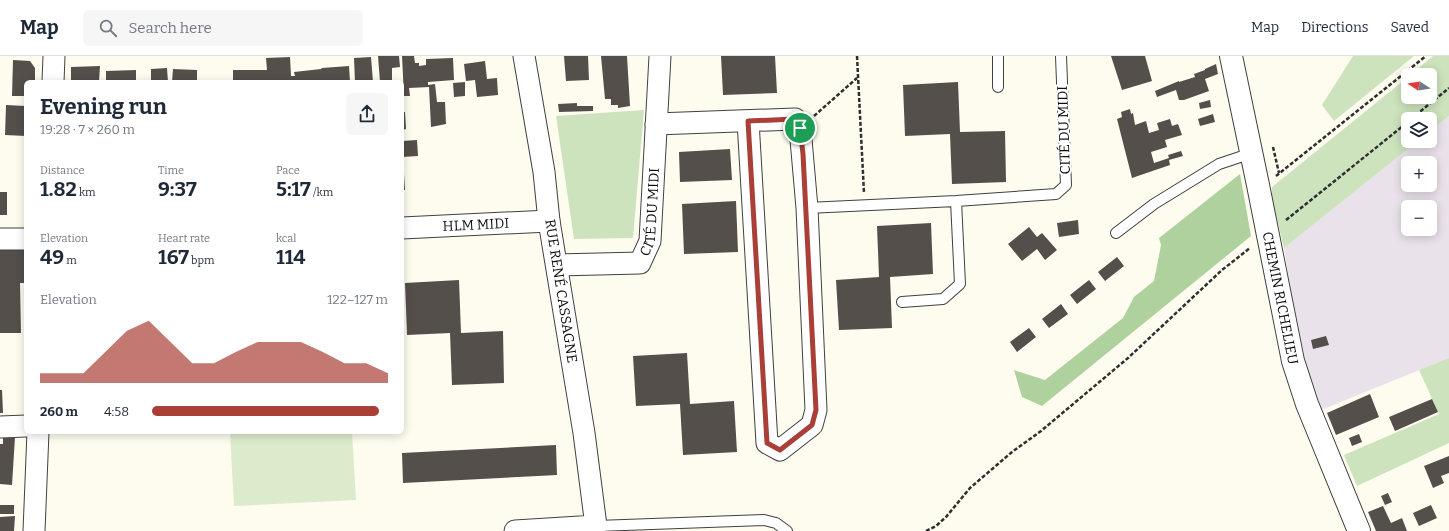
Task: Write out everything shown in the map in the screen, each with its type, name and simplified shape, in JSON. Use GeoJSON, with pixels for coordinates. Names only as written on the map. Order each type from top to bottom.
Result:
{"type":"FeatureCollection","features":[{"type":"Feature","properties":{"kind":"street"},"geometry":{"type":"LineString","coordinates":[[53,80],[54,56]]}},
{"type":"Feature","properties":{"kind":"street","name":"RUE RENÉ CASSAGNE"},"geometry":{"type":"LineString","coordinates":[[524,56],[544,172],[549,221],[584,433],[596,526]]}},
{"type":"Feature","properties":{"kind":"street","name":"CITÉ DU MIDI"},"geometry":{"type":"LineString","coordinates":[[557,265],[640,263],[650,241],[660,56]]}},
{"type":"Feature","properties":{"kind":"street","name":"CHEMIN RICHELIEU"},"geometry":{"type":"LineString","coordinates":[[1231,56],[1295,368],[1307,404],[1359,531]]}},
{"type":"Feature","properties":{"kind":"street"},"geometry":{"type":"LineString","coordinates":[[656,124],[795,119],[800,128],[807,208],[816,410],[812,425],[780,450],[767,443],[748,121]]}},
{"type":"Feature","properties":{"kind":"street","name":"HLM MIDI"},"geometry":{"type":"LineString","coordinates":[[404,228],[549,221]]}},
{"type":"Feature","properties":{"kind":"street"},"geometry":{"type":"LineString","coordinates":[[0,239],[24,239]]}},
{"type":"Feature","properties":{"kind":"street"},"geometry":{"type":"LineString","coordinates":[[0,427],[24,426]]}},
{"type":"Feature","properties":{"kind":"street"},"geometry":{"type":"LineString","coordinates":[[34,531],[38,434]]}},
{"type":"Feature","properties":{"kind":"street"},"geometry":{"type":"LineString","coordinates":[[515,531],[596,526]]}},
{"type":"Feature","properties":{"kind":"lane"},"geometry":{"type":"LineString","coordinates":[[998,56],[998,87]]}},
{"type":"Feature","properties":{"kind":"lane","name":"CITÉ DU MIDI"},"geometry":{"type":"LineString","coordinates":[[807,208],[956,201],[1056,194],[1066,185],[1061,56]]}},
{"type":"Feature","properties":{"kind":"lane"},"geometry":{"type":"LineString","coordinates":[[1116,233],[1154,204],[1219,164],[1252,153]]}},
{"type":"Feature","properties":{"kind":"lane"},"geometry":{"type":"LineString","coordinates":[[902,302],[943,299],[960,284],[956,201]]}},
{"type":"Feature","properties":{"kind":"lane"},"geometry":{"type":"LineString","coordinates":[[596,526],[764,520],[776,523],[787,531]]}},
{"type":"Feature","properties":{"kind":"path"},"geometry":{"type":"LineString","coordinates":[[856,56],[865,205]]}},
{"type":"Feature","properties":{"kind":"path"},"geometry":{"type":"LineString","coordinates":[[1258,185],[1268,183],[1426,56]]}},
{"type":"Feature","properties":{"kind":"path"},"geometry":{"type":"LineString","coordinates":[[800,128],[858,78]]}},
{"type":"Feature","properties":{"kind":"path"},"geometry":{"type":"LineString","coordinates":[[1420,112],[1449,88]]}},
{"type":"Feature","properties":{"kind":"path"},"geometry":{"type":"LineString","coordinates":[[926,531],[936,526],[946,517],[970,488],[1012,452],[1041,431],[1128,358],[1222,270],[1401,128]]}},
{"type":"Feature","properties":{"kind":"shaded area"},"geometry":{"type":"Polygon","coordinates":[[[1449,116],[1449,358],[1321,410],[1303,366],[1284,248],[1409,148],[1437,148],[1437,125],[1449,116]]]}},
{"type":"Feature","properties":{"kind":"green space"},"geometry":{"type":"Polygon","coordinates":[[[1353,56],[1414,56],[1334,121],[1322,105],[1353,56]]]}},
{"type":"Feature","properties":{"kind":"green space"},"geometry":{"type":"Polygon","coordinates":[[[1433,56],[1449,56],[1449,116],[1437,125],[1437,112],[1401,112],[1401,148],[1409,148],[1284,248],[1272,198],[1272,187],[1401,83],[1401,104],[1437,104],[1437,68],[1418,68],[1433,56]]]}},
{"type":"Feature","properties":{"kind":"green space"},"geometry":{"type":"Polygon","coordinates":[[[644,110],[633,238],[574,239],[556,116],[644,110]]]}},
{"type":"Feature","properties":{"kind":"green space"},"geometry":{"type":"Polygon","coordinates":[[[1240,174],[1251,236],[1042,406],[1022,397],[1014,370],[1045,380],[1123,318],[1134,297],[1154,281],[1161,245],[1159,238],[1240,174]]]}},
{"type":"Feature","properties":{"kind":"green space"},"geometry":{"type":"Polygon","coordinates":[[[1449,358],[1449,443],[1357,486],[1344,455],[1439,414],[1419,370],[1449,358]]]}},
{"type":"Feature","properties":{"kind":"green space"},"geometry":{"type":"Polygon","coordinates":[[[230,434],[352,434],[356,500],[234,506],[230,434]]]}},
{"type":"Feature","properties":{"kind":"building"},"geometry":{"type":"Polygon","coordinates":[[[378,56],[399,56],[400,67],[392,68],[392,80],[380,80],[378,56]]]}},
{"type":"Feature","properties":{"kind":"building"},"geometry":{"type":"Polygon","coordinates":[[[402,56],[414,56],[415,63],[419,63],[419,66],[426,65],[426,59],[453,58],[454,80],[428,82],[428,85],[435,84],[437,102],[445,102],[446,124],[431,127],[429,87],[409,88],[410,96],[404,96],[402,56]]]}},
{"type":"Feature","properties":{"kind":"building"},"geometry":{"type":"Polygon","coordinates":[[[564,56],[588,56],[589,80],[566,81],[564,56]]]}},
{"type":"Feature","properties":{"kind":"building"},"geometry":{"type":"Polygon","coordinates":[[[601,56],[627,56],[630,106],[618,108],[618,105],[611,105],[611,99],[605,99],[601,56]]]}},
{"type":"Feature","properties":{"kind":"building"},"geometry":{"type":"Polygon","coordinates":[[[721,56],[775,56],[777,93],[723,95],[721,56]]]}},
{"type":"Feature","properties":{"kind":"building"},"geometry":{"type":"Polygon","coordinates":[[[1111,56],[1145,56],[1152,81],[1122,90],[1111,56]]]}},
{"type":"Feature","properties":{"kind":"building"},"geometry":{"type":"Polygon","coordinates":[[[290,57],[291,76],[295,76],[294,72],[349,66],[350,80],[233,80],[233,70],[267,70],[266,58],[290,57]]]}},
{"type":"Feature","properties":{"kind":"building"},"geometry":{"type":"Polygon","coordinates":[[[371,57],[373,80],[355,80],[354,58],[371,57]]]}},
{"type":"Feature","properties":{"kind":"building"},"geometry":{"type":"Polygon","coordinates":[[[13,60],[30,61],[35,68],[35,80],[24,80],[24,96],[12,96],[13,60]]]}},
{"type":"Feature","properties":{"kind":"building"},"geometry":{"type":"Polygon","coordinates":[[[485,61],[487,79],[497,78],[498,95],[477,97],[475,80],[466,81],[464,64],[485,61]]]}},
{"type":"Feature","properties":{"kind":"building"},"geometry":{"type":"Polygon","coordinates":[[[1216,64],[1218,74],[1205,79],[1209,91],[1184,100],[1179,100],[1176,90],[1157,97],[1155,91],[1179,81],[1195,77],[1194,74],[1216,64]]]}},
{"type":"Feature","properties":{"kind":"building"},"geometry":{"type":"Polygon","coordinates":[[[100,66],[99,80],[71,80],[71,67],[100,66]]]}},
{"type":"Feature","properties":{"kind":"building"},"geometry":{"type":"Polygon","coordinates":[[[167,68],[168,80],[151,80],[151,69],[167,68]]]}},
{"type":"Feature","properties":{"kind":"building"},"geometry":{"type":"Polygon","coordinates":[[[173,69],[197,70],[197,80],[172,80],[173,69]]]}},
{"type":"Feature","properties":{"kind":"building"},"geometry":{"type":"Polygon","coordinates":[[[136,70],[136,80],[106,80],[106,71],[136,70]]]}},
{"type":"Feature","properties":{"kind":"building"},"geometry":{"type":"Polygon","coordinates":[[[465,82],[465,96],[454,97],[453,83],[465,82]]]}},
{"type":"Feature","properties":{"kind":"building"},"geometry":{"type":"Polygon","coordinates":[[[958,82],[960,132],[1005,131],[1006,182],[952,184],[950,134],[905,136],[903,85],[958,82]]]}},
{"type":"Feature","properties":{"kind":"building"},"geometry":{"type":"Polygon","coordinates":[[[1210,100],[1211,107],[1200,109],[1199,103],[1210,100]]]}},
{"type":"Feature","properties":{"kind":"building"},"geometry":{"type":"Polygon","coordinates":[[[577,103],[577,106],[593,106],[593,111],[559,112],[558,104],[577,103]]]}},
{"type":"Feature","properties":{"kind":"building"},"geometry":{"type":"Polygon","coordinates":[[[6,105],[24,106],[24,136],[5,135],[6,105]]]}},
{"type":"Feature","properties":{"kind":"building"},"geometry":{"type":"Polygon","coordinates":[[[1130,109],[1131,114],[1133,113],[1135,125],[1146,121],[1149,133],[1159,130],[1157,123],[1170,119],[1172,126],[1178,124],[1182,135],[1165,140],[1167,147],[1151,152],[1154,163],[1169,158],[1168,155],[1181,151],[1183,156],[1169,160],[1170,165],[1132,178],[1117,119],[1122,117],[1121,112],[1130,109]]]}},
{"type":"Feature","properties":{"kind":"building"},"geometry":{"type":"Polygon","coordinates":[[[404,112],[405,112],[406,129],[404,130],[404,112]]]}},
{"type":"Feature","properties":{"kind":"building"},"geometry":{"type":"Polygon","coordinates":[[[1213,114],[1215,122],[1200,126],[1198,119],[1213,114]]]}},
{"type":"Feature","properties":{"kind":"building"},"geometry":{"type":"Polygon","coordinates":[[[417,140],[418,156],[404,157],[404,141],[417,140]]]}},
{"type":"Feature","properties":{"kind":"building"},"geometry":{"type":"Polygon","coordinates":[[[730,149],[732,180],[680,182],[679,152],[730,149]]]}},
{"type":"Feature","properties":{"kind":"building"},"geometry":{"type":"Polygon","coordinates":[[[0,192],[7,192],[7,215],[0,215],[0,192]]]}},
{"type":"Feature","properties":{"kind":"building"},"geometry":{"type":"Polygon","coordinates":[[[736,201],[738,252],[684,254],[682,204],[736,201]]]}},
{"type":"Feature","properties":{"kind":"building"},"geometry":{"type":"Polygon","coordinates":[[[1078,220],[1079,234],[1059,237],[1057,223],[1078,220]]]}},
{"type":"Feature","properties":{"kind":"building"},"geometry":{"type":"Polygon","coordinates":[[[931,223],[933,274],[890,277],[892,328],[839,330],[836,280],[879,277],[877,226],[931,223]]]}},
{"type":"Feature","properties":{"kind":"building"},"geometry":{"type":"Polygon","coordinates":[[[1029,227],[1037,237],[1042,233],[1057,250],[1045,260],[1037,249],[1022,261],[1008,244],[1029,227]]]}},
{"type":"Feature","properties":{"kind":"building"},"geometry":{"type":"Polygon","coordinates":[[[0,250],[24,250],[24,283],[20,283],[21,333],[0,333],[0,250]]]}},
{"type":"Feature","properties":{"kind":"building"},"geometry":{"type":"Polygon","coordinates":[[[1117,257],[1124,266],[1105,281],[1098,272],[1117,257]]]}},
{"type":"Feature","properties":{"kind":"building"},"geometry":{"type":"Polygon","coordinates":[[[459,280],[461,333],[503,331],[504,383],[452,385],[450,333],[407,335],[405,283],[459,280]]]}},
{"type":"Feature","properties":{"kind":"building"},"geometry":{"type":"Polygon","coordinates":[[[1089,280],[1096,289],[1077,304],[1070,295],[1089,280]]]}},
{"type":"Feature","properties":{"kind":"building"},"geometry":{"type":"Polygon","coordinates":[[[1061,304],[1068,314],[1049,328],[1042,319],[1061,304]]]}},
{"type":"Feature","properties":{"kind":"building"},"geometry":{"type":"Polygon","coordinates":[[[1029,328],[1036,337],[1017,352],[1010,342],[1029,328]]]}},
{"type":"Feature","properties":{"kind":"building"},"geometry":{"type":"Polygon","coordinates":[[[1326,336],[1329,345],[1313,349],[1311,340],[1326,336]]]}},
{"type":"Feature","properties":{"kind":"building"},"geometry":{"type":"Polygon","coordinates":[[[687,353],[690,404],[734,401],[737,452],[683,455],[680,404],[636,406],[633,356],[687,353]]]}},
{"type":"Feature","properties":{"kind":"building"},"geometry":{"type":"Polygon","coordinates":[[[0,390],[2,390],[3,413],[0,413],[0,390]]]}},
{"type":"Feature","properties":{"kind":"building"},"geometry":{"type":"Polygon","coordinates":[[[1370,394],[1379,417],[1336,435],[1327,413],[1370,394]]]}},
{"type":"Feature","properties":{"kind":"building"},"geometry":{"type":"Polygon","coordinates":[[[1432,399],[1438,412],[1395,431],[1389,417],[1432,399]]]}},
{"type":"Feature","properties":{"kind":"building"},"geometry":{"type":"Polygon","coordinates":[[[1359,434],[1362,442],[1352,446],[1349,438],[1359,434]]]}},
{"type":"Feature","properties":{"kind":"building"},"geometry":{"type":"Polygon","coordinates":[[[15,437],[12,485],[0,484],[0,444],[3,444],[3,438],[15,437]]]}},
{"type":"Feature","properties":{"kind":"building"},"geometry":{"type":"Polygon","coordinates":[[[556,445],[557,475],[403,483],[402,453],[556,445]]]}},
{"type":"Feature","properties":{"kind":"building"},"geometry":{"type":"Polygon","coordinates":[[[1449,456],[1449,473],[1441,476],[1444,483],[1433,488],[1424,466],[1449,456]]]}},
{"type":"Feature","properties":{"kind":"building"},"geometry":{"type":"Polygon","coordinates":[[[1388,493],[1392,502],[1385,505],[1381,496],[1388,493]]]}},
{"type":"Feature","properties":{"kind":"building"},"geometry":{"type":"Polygon","coordinates":[[[0,505],[14,505],[14,514],[0,514],[0,505]]]}},
{"type":"Feature","properties":{"kind":"building"},"geometry":{"type":"Polygon","coordinates":[[[1431,505],[1437,518],[1419,526],[1413,513],[1431,505]]]}},
{"type":"Feature","properties":{"kind":"building"},"geometry":{"type":"Polygon","coordinates":[[[1383,506],[1391,523],[1402,518],[1407,531],[1376,531],[1368,512],[1383,506]]]}},
{"type":"Feature","properties":{"kind":"building"},"geometry":{"type":"Polygon","coordinates":[[[15,516],[14,531],[0,531],[0,517],[15,516]]]}},
{"type":"Feature","properties":{"kind":"route"},"geometry":{"type":"LineString","coordinates":[[795,119],[800,128],[807,208],[816,410],[812,425],[780,450],[767,443],[748,121],[795,119]]}}]}
